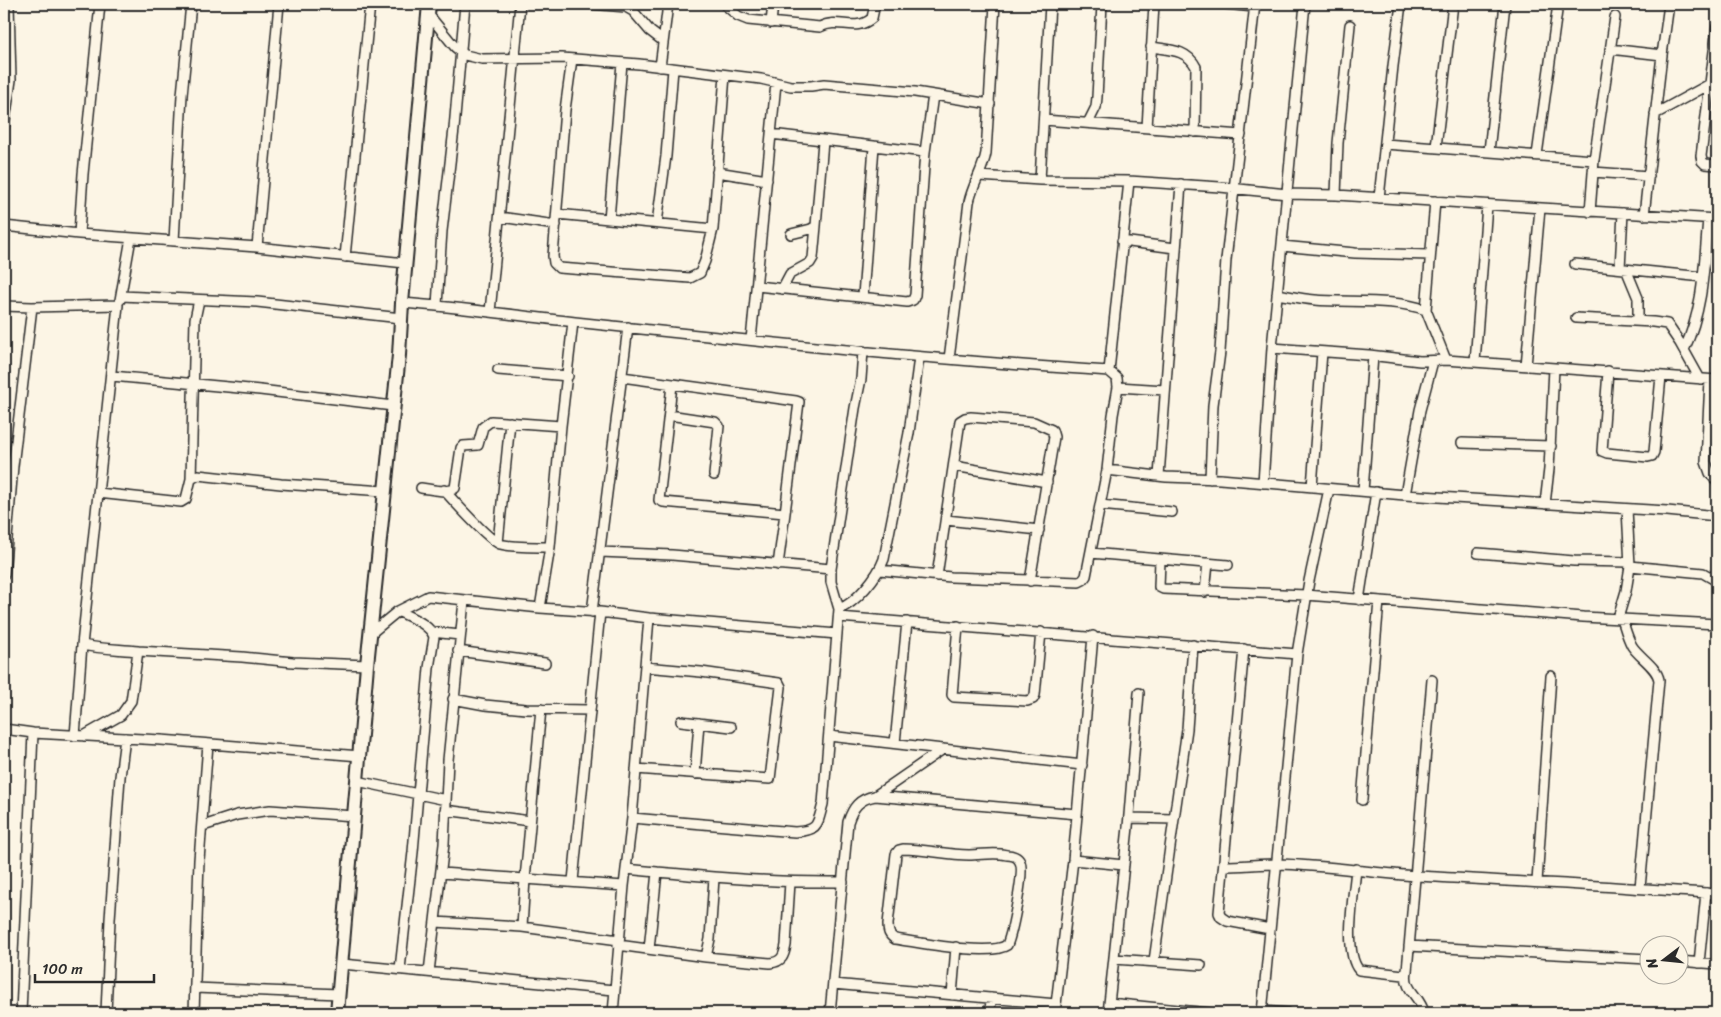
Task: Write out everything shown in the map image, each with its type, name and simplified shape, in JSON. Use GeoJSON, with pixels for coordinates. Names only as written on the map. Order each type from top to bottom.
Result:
{"type":"FeatureCollection","features":[{"type":"Feature","properties":{"kind":"street"},"geometry":{"type":"LineString","coordinates":[[4,127],[11,80],[9,4]]}},
{"type":"Feature","properties":{"kind":"street"},"geometry":{"type":"LineString","coordinates":[[79,234],[100,4]]}},
{"type":"Feature","properties":{"kind":"street"},"geometry":{"type":"LineString","coordinates":[[174,241],[182,95],[191,4]]}},
{"type":"Feature","properties":{"kind":"street"},"geometry":{"type":"LineString","coordinates":[[257,246],[279,4]]}},
{"type":"Feature","properties":{"kind":"street"},"geometry":{"type":"LineString","coordinates":[[345,257],[370,4]]}},
{"type":"Feature","properties":{"kind":"street"},"geometry":{"type":"LineString","coordinates":[[437,305],[442,231],[454,129],[465,4]]}},
{"type":"Feature","properties":{"kind":"street"},"geometry":{"type":"LineString","coordinates":[[490,312],[520,4]]}},
{"type":"Feature","properties":{"kind":"street"},"geometry":{"type":"LineString","coordinates":[[590,4],[626,7],[633,11],[650,31],[663,41]]}},
{"type":"Feature","properties":{"kind":"street"},"geometry":{"type":"LineString","coordinates":[[660,67],[668,4]]}},
{"type":"Feature","properties":{"kind":"street"},"geometry":{"type":"LineString","coordinates":[[724,4],[738,16],[748,20],[812,27],[820,27],[826,24],[861,25],[872,18],[875,4]]}},
{"type":"Feature","properties":{"kind":"street"},"geometry":{"type":"LineString","coordinates":[[771,23],[773,4]]}},
{"type":"Feature","properties":{"kind":"street"},"geometry":{"type":"LineString","coordinates":[[949,359],[969,202],[972,188],[984,164],[986,152],[995,4]]}},
{"type":"Feature","properties":{"kind":"street"},"geometry":{"type":"LineString","coordinates":[[1040,180],[1050,4]]}},
{"type":"Feature","properties":{"kind":"street"},"geometry":{"type":"LineString","coordinates":[[1088,123],[1096,107],[1102,4]]}},
{"type":"Feature","properties":{"kind":"street"},"geometry":{"type":"LineString","coordinates":[[1146,128],[1154,4]]}},
{"type":"Feature","properties":{"kind":"street"},"geometry":{"type":"LineString","coordinates":[[1210,479],[1213,404],[1220,352],[1226,260],[1255,5],[1225,4]]}},
{"type":"Feature","properties":{"kind":"street"},"geometry":{"type":"LineString","coordinates":[[1263,483],[1272,348],[1305,4]]}},
{"type":"Feature","properties":{"kind":"street"},"geometry":{"type":"LineString","coordinates":[[1379,198],[1402,4]]}},
{"type":"Feature","properties":{"kind":"street"},"geometry":{"type":"LineString","coordinates":[[1436,147],[1453,4]]}},
{"type":"Feature","properties":{"kind":"street"},"geometry":{"type":"LineString","coordinates":[[1488,151],[1505,4]]}},
{"type":"Feature","properties":{"kind":"street"},"geometry":{"type":"LineString","coordinates":[[1537,156],[1558,4]]}},
{"type":"Feature","properties":{"kind":"street"},"geometry":{"type":"LineString","coordinates":[[1644,215],[1669,4]]}},
{"type":"Feature","properties":{"kind":"street"},"geometry":{"type":"LineString","coordinates":[[429,9],[446,38],[460,52],[482,59],[572,59],[622,63],[761,79],[796,86],[824,84],[934,95],[990,104]]}},
{"type":"Feature","properties":{"kind":"street"},"geometry":{"type":"LineString","coordinates":[[336,1013],[342,964],[367,665],[399,355],[405,264],[429,9]]}},
{"type":"Feature","properties":{"kind":"street"},"geometry":{"type":"LineString","coordinates":[[1590,212],[1594,160],[1615,17]]}},
{"type":"Feature","properties":{"kind":"street"},"geometry":{"type":"LineString","coordinates":[[1336,195],[1338,143],[1350,26]]}},
{"type":"Feature","properties":{"kind":"street"},"geometry":{"type":"LineString","coordinates":[[1717,27],[1701,156],[1705,164],[1717,165]]}},
{"type":"Feature","properties":{"kind":"street"},"geometry":{"type":"LineString","coordinates":[[1151,47],[1175,50],[1192,58],[1196,67],[1195,132]]}},
{"type":"Feature","properties":{"kind":"street"},"geometry":{"type":"LineString","coordinates":[[1610,49],[1662,55]]}},
{"type":"Feature","properties":{"kind":"street"},"geometry":{"type":"LineString","coordinates":[[572,59],[565,110],[553,256],[554,263],[559,268],[690,278],[700,273],[713,229],[724,75]]}},
{"type":"Feature","properties":{"kind":"street"},"geometry":{"type":"LineString","coordinates":[[609,219],[622,63]]}},
{"type":"Feature","properties":{"kind":"street"},"geometry":{"type":"LineString","coordinates":[[656,223],[666,156],[673,69]]}},
{"type":"Feature","properties":{"kind":"street"},"geometry":{"type":"LineString","coordinates":[[751,340],[758,286],[776,83]]}},
{"type":"Feature","properties":{"kind":"street"},"geometry":{"type":"LineString","coordinates":[[1655,114],[1710,84]]}},
{"type":"Feature","properties":{"kind":"street"},"geometry":{"type":"LineString","coordinates":[[758,286],[907,302],[913,300],[915,295],[925,152],[934,95]]}},
{"type":"Feature","properties":{"kind":"street"},"geometry":{"type":"LineString","coordinates":[[1044,120],[1241,136]]}},
{"type":"Feature","properties":{"kind":"street"},"geometry":{"type":"LineString","coordinates":[[771,134],[925,152]]}},
{"type":"Feature","properties":{"kind":"street"},"geometry":{"type":"LineString","coordinates":[[782,289],[790,274],[810,263],[813,258],[824,141]]}},
{"type":"Feature","properties":{"kind":"street"},"geometry":{"type":"LineString","coordinates":[[1385,144],[1594,160]]}},
{"type":"Feature","properties":{"kind":"street"},"geometry":{"type":"LineString","coordinates":[[863,296],[874,146]]}},
{"type":"Feature","properties":{"kind":"street"},"geometry":{"type":"LineString","coordinates":[[717,172],[767,180]]}},
{"type":"Feature","properties":{"kind":"street"},"geometry":{"type":"LineString","coordinates":[[1593,172],[1649,176]]}},
{"type":"Feature","properties":{"kind":"street"},"geometry":{"type":"LineString","coordinates":[[979,176],[1040,180],[1129,181],[1181,184],[1287,194],[1336,195],[1712,219],[1702,294],[1690,338],[1684,350]]}},
{"type":"Feature","properties":{"kind":"street"},"geometry":{"type":"LineString","coordinates":[[1109,371],[1129,181]]}},
{"type":"Feature","properties":{"kind":"street"},"geometry":{"type":"LineString","coordinates":[[1158,476],[1181,184]]}},
{"type":"Feature","properties":{"kind":"street"},"geometry":{"type":"LineString","coordinates":[[1435,201],[1426,310],[1446,360]]}},
{"type":"Feature","properties":{"kind":"street"},"geometry":{"type":"LineString","coordinates":[[1475,362],[1488,205]]}},
{"type":"Feature","properties":{"kind":"street"},"geometry":{"type":"LineString","coordinates":[[1526,366],[1540,208]]}},
{"type":"Feature","properties":{"kind":"street"},"geometry":{"type":"LineString","coordinates":[[557,214],[713,229]]}},
{"type":"Feature","properties":{"kind":"street"},"geometry":{"type":"LineString","coordinates":[[1623,214],[1623,268],[1638,298],[1638,321]]}},
{"type":"Feature","properties":{"kind":"street"},"geometry":{"type":"LineString","coordinates":[[500,218],[556,225]]}},
{"type":"Feature","properties":{"kind":"street"},"geometry":{"type":"LineString","coordinates":[[4,226],[79,234],[257,246],[405,264]]}},
{"type":"Feature","properties":{"kind":"street"},"geometry":{"type":"LineString","coordinates":[[792,234],[816,226]]}},
{"type":"Feature","properties":{"kind":"street"},"geometry":{"type":"LineString","coordinates":[[80,736],[82,645],[119,301],[131,238]]}},
{"type":"Feature","properties":{"kind":"street"},"geometry":{"type":"LineString","coordinates":[[1122,241],[1175,248]]}},
{"type":"Feature","properties":{"kind":"street"},"geometry":{"type":"LineString","coordinates":[[1282,246],[1355,253],[1430,255]]}},
{"type":"Feature","properties":{"kind":"street"},"geometry":{"type":"LineString","coordinates":[[1574,264],[1703,276]]}},
{"type":"Feature","properties":{"kind":"street"},"geometry":{"type":"LineString","coordinates":[[1277,294],[1313,300],[1408,306],[1426,310]]}},
{"type":"Feature","properties":{"kind":"street"},"geometry":{"type":"LineString","coordinates":[[98,493],[181,502],[186,499],[191,479],[195,385],[195,319],[199,300]]}},
{"type":"Feature","properties":{"kind":"street"},"geometry":{"type":"LineString","coordinates":[[4,306],[32,307],[119,301],[199,300],[257,302],[401,318]]}},
{"type":"Feature","properties":{"kind":"street"},"geometry":{"type":"LineString","coordinates":[[402,303],[437,305],[628,328],[919,357],[1109,371],[1117,378],[1118,387],[1107,470],[1086,576],[1083,580],[1079,582],[937,576],[880,570]]}},
{"type":"Feature","properties":{"kind":"street"},"geometry":{"type":"LineString","coordinates":[[4,575],[13,466],[32,307]]}},
{"type":"Feature","properties":{"kind":"street"},"geometry":{"type":"LineString","coordinates":[[1576,318],[1667,324],[1700,379]]}},
{"type":"Feature","properties":{"kind":"street"},"geometry":{"type":"LineString","coordinates":[[540,608],[550,547],[573,322]]}},
{"type":"Feature","properties":{"kind":"street"},"geometry":{"type":"LineString","coordinates":[[574,882],[590,710],[600,552],[628,328]]}},
{"type":"Feature","properties":{"kind":"street"},"geometry":{"type":"LineString","coordinates":[[1272,348],[1420,361],[1446,360],[1714,380],[1706,462],[1710,474],[1717,482]]}},
{"type":"Feature","properties":{"kind":"street"},"geometry":{"type":"LineString","coordinates":[[632,818],[795,832],[809,831],[815,827],[823,804],[839,613],[831,582],[831,570],[864,351]]}},
{"type":"Feature","properties":{"kind":"street"},"geometry":{"type":"LineString","coordinates":[[1312,487],[1322,352]]}},
{"type":"Feature","properties":{"kind":"street"},"geometry":{"type":"LineString","coordinates":[[1364,491],[1373,356]]}},
{"type":"Feature","properties":{"kind":"street"},"geometry":{"type":"LineString","coordinates":[[839,613],[850,604],[880,570],[888,547],[909,433],[919,357]]}},
{"type":"Feature","properties":{"kind":"street"},"geometry":{"type":"LineString","coordinates":[[1405,495],[1420,410],[1433,361]]}},
{"type":"Feature","properties":{"kind":"street"},"geometry":{"type":"LineString","coordinates":[[1545,504],[1551,446],[1554,368]]}},
{"type":"Feature","properties":{"kind":"street"},"geometry":{"type":"LineString","coordinates":[[498,370],[568,376]]}},
{"type":"Feature","properties":{"kind":"street"},"geometry":{"type":"LineString","coordinates":[[1608,372],[1602,451],[1648,457],[1652,456],[1654,452],[1661,376]]}},
{"type":"Feature","properties":{"kind":"street"},"geometry":{"type":"LineString","coordinates":[[112,376],[260,390],[393,406]]}},
{"type":"Feature","properties":{"kind":"street"},"geometry":{"type":"LineString","coordinates":[[622,377],[799,402],[778,565]]}},
{"type":"Feature","properties":{"kind":"street"},"geometry":{"type":"LineString","coordinates":[[672,385],[659,500],[663,502],[785,513]]}},
{"type":"Feature","properties":{"kind":"street"},"geometry":{"type":"LineString","coordinates":[[1118,387],[1164,390]]}},
{"type":"Feature","properties":{"kind":"street"},"geometry":{"type":"LineString","coordinates":[[669,415],[715,422],[719,426],[714,475]]}},
{"type":"Feature","properties":{"kind":"street"},"geometry":{"type":"LineString","coordinates":[[937,576],[960,421],[971,417],[1034,422],[1052,430],[1054,437],[1030,580]]}},
{"type":"Feature","properties":{"kind":"street"},"geometry":{"type":"LineString","coordinates":[[421,488],[451,491],[455,488],[461,448],[463,446],[478,445],[483,427],[491,422],[561,426]]}},
{"type":"Feature","properties":{"kind":"street"},"geometry":{"type":"LineString","coordinates":[[498,543],[510,422]]}},
{"type":"Feature","properties":{"kind":"street"},"geometry":{"type":"LineString","coordinates":[[1462,442],[1551,446]]}},
{"type":"Feature","properties":{"kind":"street"},"geometry":{"type":"LineString","coordinates":[[954,466],[1047,482]]}},
{"type":"Feature","properties":{"kind":"street"},"geometry":{"type":"LineString","coordinates":[[1107,470],[1158,476],[1405,495],[1717,516]]}},
{"type":"Feature","properties":{"kind":"street"},"geometry":{"type":"LineString","coordinates":[[191,479],[198,475],[281,484],[384,491]]}},
{"type":"Feature","properties":{"kind":"street"},"geometry":{"type":"LineString","coordinates":[[1287,1013],[1262,1012],[1297,654],[1306,595],[1329,489]]}},
{"type":"Feature","properties":{"kind":"street"},"geometry":{"type":"LineString","coordinates":[[444,490],[474,522],[498,543],[536,548],[550,547]]}},
{"type":"Feature","properties":{"kind":"street"},"geometry":{"type":"LineString","coordinates":[[1359,600],[1376,492]]}},
{"type":"Feature","properties":{"kind":"street"},"geometry":{"type":"LineString","coordinates":[[1100,505],[1172,512]]}},
{"type":"Feature","properties":{"kind":"street"},"geometry":{"type":"LineString","coordinates":[[1627,509],[1630,564],[1620,619],[1631,645],[1646,663],[1656,670],[1659,680],[1640,888]]}},
{"type":"Feature","properties":{"kind":"street"},"geometry":{"type":"LineString","coordinates":[[946,520],[1039,530]]}},
{"type":"Feature","properties":{"kind":"street"},"geometry":{"type":"LineString","coordinates":[[600,552],[672,555],[831,570]]}},
{"type":"Feature","properties":{"kind":"street"},"geometry":{"type":"LineString","coordinates":[[1091,553],[1228,565]]}},
{"type":"Feature","properties":{"kind":"street"},"geometry":{"type":"LineString","coordinates":[[1478,553],[1630,564],[1703,573],[1717,582]]}},
{"type":"Feature","properties":{"kind":"street"},"geometry":{"type":"LineString","coordinates":[[1160,560],[1159,587],[1163,589],[1306,595],[1620,619],[1717,624]]}},
{"type":"Feature","properties":{"kind":"street"},"geometry":{"type":"LineString","coordinates":[[1205,592],[1208,563]]}},
{"type":"Feature","properties":{"kind":"street"},"geometry":{"type":"LineString","coordinates":[[370,634],[398,611],[428,596],[464,601],[837,634]]}},
{"type":"Feature","properties":{"kind":"street"},"geometry":{"type":"LineString","coordinates":[[429,972],[441,873],[453,699],[464,601]]}},
{"type":"Feature","properties":{"kind":"street"},"geometry":{"type":"LineString","coordinates":[[1362,800],[1379,601]]}},
{"type":"Feature","properties":{"kind":"street"},"geometry":{"type":"LineString","coordinates":[[398,611],[428,628],[434,637],[429,668],[400,969]]}},
{"type":"Feature","properties":{"kind":"street"},"geometry":{"type":"LineString","coordinates":[[839,613],[907,622],[1297,654]]}},
{"type":"Feature","properties":{"kind":"street"},"geometry":{"type":"LineString","coordinates":[[613,1013],[649,618]]}},
{"type":"Feature","properties":{"kind":"street"},"geometry":{"type":"LineString","coordinates":[[895,743],[907,622]]}},
{"type":"Feature","properties":{"kind":"street"},"geometry":{"type":"LineString","coordinates":[[958,626],[952,694],[954,697],[1027,701],[1033,699],[1035,695],[1040,632]]}},
{"type":"Feature","properties":{"kind":"street"},"geometry":{"type":"LineString","coordinates":[[432,632],[460,635]]}},
{"type":"Feature","properties":{"kind":"street"},"geometry":{"type":"LineString","coordinates":[[833,984],[991,998],[1056,1009],[1073,860],[1092,636]]}},
{"type":"Feature","properties":{"kind":"street"},"geometry":{"type":"LineString","coordinates":[[82,645],[109,650],[122,649],[292,662],[367,665]]}},
{"type":"Feature","properties":{"kind":"street"},"geometry":{"type":"LineString","coordinates":[[1154,962],[1187,729],[1193,645]]}},
{"type":"Feature","properties":{"kind":"street"},"geometry":{"type":"LineString","coordinates":[[1244,649],[1219,913],[1221,917],[1227,920],[1270,929]]}},
{"type":"Feature","properties":{"kind":"street"},"geometry":{"type":"LineString","coordinates":[[80,736],[120,715],[131,701],[138,651]]}},
{"type":"Feature","properties":{"kind":"street"},"geometry":{"type":"LineString","coordinates":[[458,651],[545,663]]}},
{"type":"Feature","properties":{"kind":"street"},"geometry":{"type":"LineString","coordinates":[[636,769],[770,779],[781,684],[701,672],[645,667]]}},
{"type":"Feature","properties":{"kind":"street"},"geometry":{"type":"LineString","coordinates":[[1537,882],[1551,676]]}},
{"type":"Feature","properties":{"kind":"street"},"geometry":{"type":"LineString","coordinates":[[1424,1013],[1418,1000],[1407,985],[1407,971],[1432,680]]}},
{"type":"Feature","properties":{"kind":"street"},"geometry":{"type":"LineString","coordinates":[[1108,1013],[1124,865],[1139,694]]}},
{"type":"Feature","properties":{"kind":"street"},"geometry":{"type":"LineString","coordinates":[[453,699],[526,709],[590,710]]}},
{"type":"Feature","properties":{"kind":"street"},"geometry":{"type":"LineString","coordinates":[[522,927],[541,709]]}},
{"type":"Feature","properties":{"kind":"street"},"geometry":{"type":"LineString","coordinates":[[681,720],[731,727]]}},
{"type":"Feature","properties":{"kind":"street"},"geometry":{"type":"LineString","coordinates":[[695,774],[698,723]]}},
{"type":"Feature","properties":{"kind":"street"},"geometry":{"type":"LineString","coordinates":[[4,729],[33,733],[360,756]]}},
{"type":"Feature","properties":{"kind":"street"},"geometry":{"type":"LineString","coordinates":[[21,1013],[33,733]]}},
{"type":"Feature","properties":{"kind":"street"},"geometry":{"type":"LineString","coordinates":[[829,736],[1082,765]]}},
{"type":"Feature","properties":{"kind":"street"},"geometry":{"type":"LineString","coordinates":[[106,1013],[118,805],[125,738]]}},
{"type":"Feature","properties":{"kind":"street"},"geometry":{"type":"LineString","coordinates":[[194,1013],[198,886],[208,744]]}},
{"type":"Feature","properties":{"kind":"street"},"geometry":{"type":"LineString","coordinates":[[875,796],[943,749]]}},
{"type":"Feature","properties":{"kind":"street"},"geometry":{"type":"LineString","coordinates":[[358,781],[446,800]]}},
{"type":"Feature","properties":{"kind":"street"},"geometry":{"type":"LineString","coordinates":[[830,1013],[848,822],[852,810],[858,803],[865,798],[875,796],[1077,814]]}},
{"type":"Feature","properties":{"kind":"street"},"geometry":{"type":"LineString","coordinates":[[202,826],[237,814],[270,810],[354,816]]}},
{"type":"Feature","properties":{"kind":"street"},"geometry":{"type":"LineString","coordinates":[[445,810],[530,821]]}},
{"type":"Feature","properties":{"kind":"street"},"geometry":{"type":"LineString","coordinates":[[1128,818],[1174,819]]}},
{"type":"Feature","properties":{"kind":"street"},"geometry":{"type":"LineString","coordinates":[[916,849],[945,854],[970,855],[991,853],[1017,857],[1021,862],[1012,932],[1007,945],[998,950],[956,947],[896,939],[888,932],[896,854],[899,850],[916,849]]}},
{"type":"Feature","properties":{"kind":"street"},"geometry":{"type":"LineString","coordinates":[[1073,860],[1124,865]]}},
{"type":"Feature","properties":{"kind":"street"},"geometry":{"type":"LineString","coordinates":[[1224,866],[1277,864],[1415,876],[1717,894]]}},
{"type":"Feature","properties":{"kind":"street"},"geometry":{"type":"LineString","coordinates":[[626,869],[714,878],[790,882],[843,882]]}},
{"type":"Feature","properties":{"kind":"street"},"geometry":{"type":"LineString","coordinates":[[1356,870],[1350,939],[1354,965],[1359,970],[1398,976],[1404,975],[1407,971]]}},
{"type":"Feature","properties":{"kind":"street"},"geometry":{"type":"LineString","coordinates":[[649,949],[657,872]]}},
{"type":"Feature","properties":{"kind":"street"},"geometry":{"type":"LineString","coordinates":[[441,873],[624,886]]}},
{"type":"Feature","properties":{"kind":"street"},"geometry":{"type":"LineString","coordinates":[[706,957],[710,939],[714,878]]}},
{"type":"Feature","properties":{"kind":"street"},"geometry":{"type":"LineString","coordinates":[[435,922],[522,927],[649,949],[770,963],[781,960],[784,955],[790,882]]}},
{"type":"Feature","properties":{"kind":"street"},"geometry":{"type":"LineString","coordinates":[[1699,963],[1706,893]]}},
{"type":"Feature","properties":{"kind":"street"},"geometry":{"type":"LineString","coordinates":[[1409,946],[1638,958]]}},
{"type":"Feature","properties":{"kind":"street"},"geometry":{"type":"LineString","coordinates":[[952,995],[956,947]]}},
{"type":"Feature","properties":{"kind":"street"},"geometry":{"type":"LineString","coordinates":[[1114,959],[1201,965]]}},
{"type":"Feature","properties":{"kind":"street"},"geometry":{"type":"LineString","coordinates":[[1688,962],[1717,964]]}},
{"type":"Feature","properties":{"kind":"street"},"geometry":{"type":"LineString","coordinates":[[342,964],[614,990]]}},
{"type":"Feature","properties":{"kind":"street"},"geometry":{"type":"LineString","coordinates":[[194,988],[339,994]]}},
{"type":"Feature","properties":{"kind":"street"},"geometry":{"type":"LineString","coordinates":[[990,1013],[991,998]]}},
{"type":"Feature","properties":{"kind":"street"},"geometry":{"type":"LineString","coordinates":[[1109,1003],[1209,1013]]}}]}
